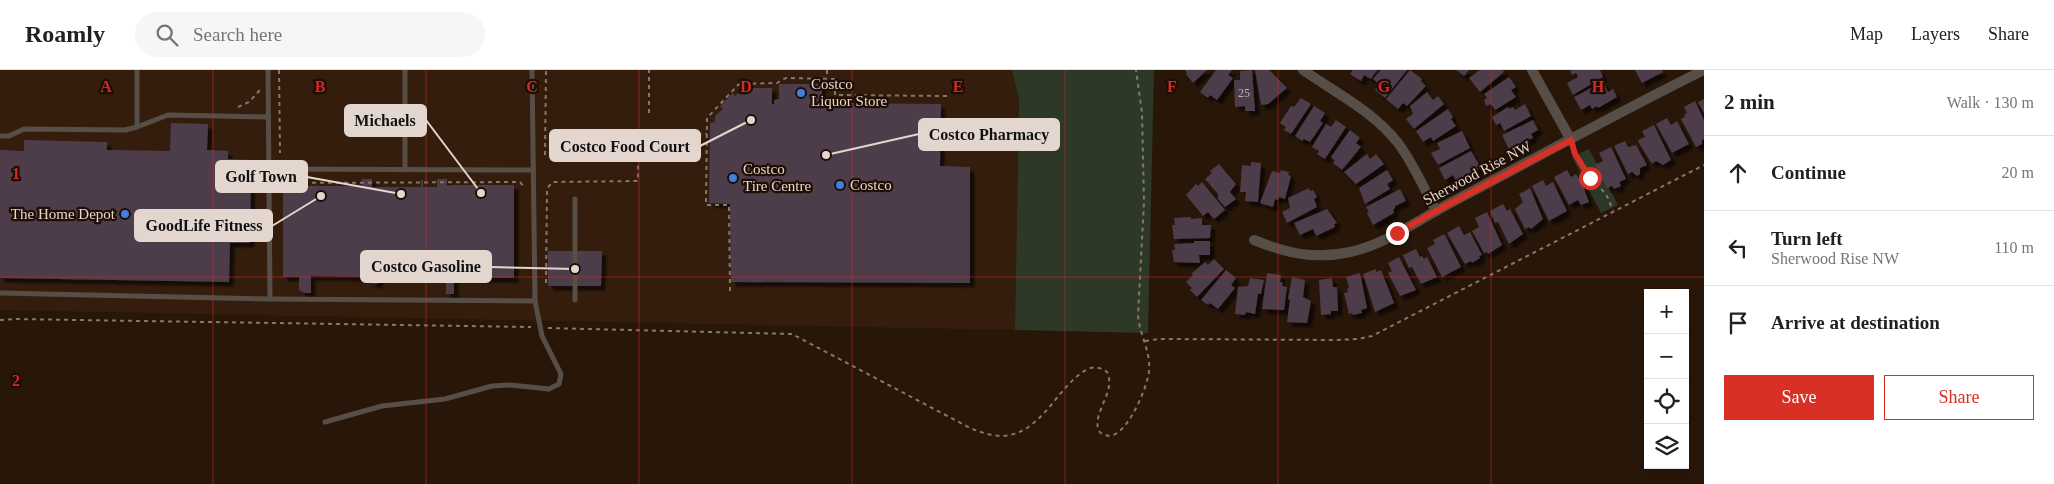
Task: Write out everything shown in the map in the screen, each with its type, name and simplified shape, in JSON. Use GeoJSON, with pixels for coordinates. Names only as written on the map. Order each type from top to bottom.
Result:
{"type":"FeatureCollection","features":[{"type":"Feature","properties":{"kind":"street"},"geometry":{"type":"LineString","coordinates":[[1303,70],[1358,106],[1380,124],[1398,143],[1436,211]]}},
{"type":"Feature","properties":{"kind":"street"},"geometry":{"type":"LineString","coordinates":[[1532,70],[1571,140]]}},
{"type":"Feature","properties":{"kind":"street","name":"Sherwood Rise NW"},"geometry":{"type":"LineString","coordinates":[[1254,240],[1283,252],[1328,255],[1350,252],[1386,240],[1436,211],[1701,71]]}},
{"type":"Feature","properties":{"kind":"lane"},"geometry":{"type":"LineString","coordinates":[[137,70],[137,126]]}},
{"type":"Feature","properties":{"kind":"lane"},"geometry":{"type":"LineString","coordinates":[[268,70],[270,299]]}},
{"type":"Feature","properties":{"kind":"lane"},"geometry":{"type":"LineString","coordinates":[[405,70],[405,170]]}},
{"type":"Feature","properties":{"kind":"lane"},"geometry":{"type":"LineString","coordinates":[[325,422],[382,406],[445,399],[492,386],[510,385],[549,389],[559,384],[561,374],[542,336],[535,302],[532,70]]}},
{"type":"Feature","properties":{"kind":"lane"},"geometry":{"type":"LineString","coordinates":[[0,136],[9,136],[24,129],[126,130],[168,115],[268,117]]}},
{"type":"Feature","properties":{"kind":"lane"},"geometry":{"type":"LineString","coordinates":[[269,169],[534,170]]}},
{"type":"Feature","properties":{"kind":"lane"},"geometry":{"type":"LineString","coordinates":[[575,200],[575,300]]}},
{"type":"Feature","properties":{"kind":"lane"},"geometry":{"type":"LineString","coordinates":[[0,293],[535,302]]}},
{"type":"Feature","properties":{"kind":"path"},"geometry":{"type":"LineString","coordinates":[[279,70],[280,154]]}},
{"type":"Feature","properties":{"kind":"path"},"geometry":{"type":"LineString","coordinates":[[546,70],[546,155]]}},
{"type":"Feature","properties":{"kind":"path"},"geometry":{"type":"LineString","coordinates":[[649,70],[649,113]]}},
{"type":"Feature","properties":{"kind":"path"},"geometry":{"type":"LineString","coordinates":[[827,70],[827,78]]}},
{"type":"Feature","properties":{"kind":"path"},"geometry":{"type":"LineString","coordinates":[[0,320],[34,319],[792,334],[972,429],[991,435],[1010,435],[1028,427],[1050,407],[1078,376],[1096,367],[1107,372],[1110,383],[1098,420],[1099,431],[1109,436],[1115,435],[1124,426],[1140,402],[1149,369],[1145,341],[1139,328],[1138,315],[1142,265],[1144,156],[1142,113],[1136,70]]}},
{"type":"Feature","properties":{"kind":"path"},"geometry":{"type":"LineString","coordinates":[[730,291],[729,205],[706,205],[707,118],[739,84],[777,83],[786,78],[827,78],[835,79],[835,95],[946,96]]}},
{"type":"Feature","properties":{"kind":"path"},"geometry":{"type":"LineString","coordinates":[[232,107],[239,107],[249,102],[260,90],[260,83]]}},
{"type":"Feature","properties":{"kind":"path"},"geometry":{"type":"LineString","coordinates":[[638,181],[638,134],[707,134]]}},
{"type":"Feature","properties":{"kind":"path"},"geometry":{"type":"LineString","coordinates":[[1571,140],[1575,154],[1590,178],[1606,194],[1613,210]]}},
{"type":"Feature","properties":{"kind":"path"},"geometry":{"type":"LineString","coordinates":[[1145,341],[1158,339],[1336,340],[1372,336],[1613,210],[1704,165]]}},
{"type":"Feature","properties":{"kind":"path"},"geometry":{"type":"LineString","coordinates":[[280,183],[520,182],[526,188]]}},
{"type":"Feature","properties":{"kind":"shaded area"},"geometry":{"type":"Polygon","coordinates":[[[0,70],[1012,70],[1019,100],[1015,330],[0,310],[0,70]]]}},
{"type":"Feature","properties":{"kind":"green space"},"geometry":{"type":"Polygon","coordinates":[[[1012,70],[1154,70],[1148,333],[1015,330],[1019,100],[1012,70]]]}},
{"type":"Feature","properties":{"kind":"green space"},"geometry":{"type":"Polygon","coordinates":[[[1589,149],[1618,205],[1601,213],[1572,157],[1589,149]]]}},
{"type":"Feature","properties":{"kind":"building"},"geometry":{"type":"Polygon","coordinates":[[[1185,70],[1207,70],[1193,83],[1185,70]]]}},
{"type":"Feature","properties":{"kind":"building"},"geometry":{"type":"Polygon","coordinates":[[[1216,70],[1232,70],[1228,75],[1233,78],[1217,100],[1210,95],[1208,98],[1200,92],[1216,70]]]}},
{"type":"Feature","properties":{"kind":"building"},"geometry":{"type":"Polygon","coordinates":[[[1252,70],[1255,111],[1245,111],[1245,106],[1235,107],[1234,80],[1240,80],[1240,71],[1252,70]]]}},
{"type":"Feature","properties":{"kind":"building"},"geometry":{"type":"Polygon","coordinates":[[[1255,70],[1269,70],[1287,88],[1268,104],[1261,105],[1255,70]]]}},
{"type":"Feature","properties":{"kind":"building"},"geometry":{"type":"Polygon","coordinates":[[[1353,70],[1377,70],[1371,79],[1364,75],[1361,81],[1350,74],[1353,70]]]}},
{"type":"Feature","properties":{"kind":"building"},"geometry":{"type":"Polygon","coordinates":[[[1381,70],[1407,70],[1385,98],[1375,90],[1379,84],[1373,79],[1381,70]]]}},
{"type":"Feature","properties":{"kind":"building"},"geometry":{"type":"Polygon","coordinates":[[[1410,70],[1422,79],[1421,81],[1426,86],[1407,106],[1403,103],[1398,109],[1386,99],[1410,70]]]}},
{"type":"Feature","properties":{"kind":"building"},"geometry":{"type":"Polygon","coordinates":[[[1456,70],[1469,70],[1464,76],[1456,70]]]}},
{"type":"Feature","properties":{"kind":"building"},"geometry":{"type":"Polygon","coordinates":[[[1480,70],[1503,70],[1504,72],[1480,92],[1469,78],[1480,70]]]}},
{"type":"Feature","properties":{"kind":"building"},"geometry":{"type":"Polygon","coordinates":[[[1600,70],[1603,77],[1573,95],[1567,83],[1578,77],[1576,73],[1572,75],[1570,71],[1600,70]]]}},
{"type":"Feature","properties":{"kind":"building"},"geometry":{"type":"Polygon","coordinates":[[[1635,70],[1662,70],[1663,72],[1642,83],[1635,70]]]}},
{"type":"Feature","properties":{"kind":"building"},"geometry":{"type":"Polygon","coordinates":[[[1509,77],[1516,87],[1511,90],[1516,97],[1495,110],[1491,104],[1486,106],[1484,100],[1487,98],[1484,94],[1509,77]]]}},
{"type":"Feature","properties":{"kind":"building"},"geometry":{"type":"Polygon","coordinates":[[[1603,82],[1608,92],[1613,89],[1617,97],[1598,108],[1597,106],[1592,109],[1590,105],[1581,110],[1574,97],[1603,82]]]}},
{"type":"Feature","properties":{"kind":"building","name":"Costco"},"geometry":{"type":"Polygon","coordinates":[[[779,84],[821,84],[823,103],[941,104],[940,166],[970,167],[970,283],[731,282],[730,204],[709,203],[710,123],[715,122],[715,116],[723,109],[720,106],[733,93],[735,96],[743,88],[772,88],[772,104],[774,104],[774,100],[779,99],[779,84]]]}},
{"type":"Feature","properties":{"kind":"building"},"geometry":{"type":"Polygon","coordinates":[[[1427,92],[1433,100],[1438,96],[1444,104],[1414,129],[1406,119],[1413,114],[1410,106],[1427,92]]]}},
{"type":"Feature","properties":{"kind":"building"},"geometry":{"type":"Polygon","coordinates":[[[1301,98],[1311,104],[1291,134],[1284,130],[1286,127],[1280,123],[1291,106],[1294,107],[1301,98]]]}},
{"type":"Feature","properties":{"kind":"building"},"geometry":{"type":"Polygon","coordinates":[[[1704,99],[1704,113],[1698,102],[1704,99]]]}},
{"type":"Feature","properties":{"kind":"building"},"geometry":{"type":"Polygon","coordinates":[[[1695,101],[1704,120],[1704,139],[1702,144],[1696,147],[1681,119],[1687,113],[1684,107],[1695,101]]]}},
{"type":"Feature","properties":{"kind":"building"},"geometry":{"type":"Polygon","coordinates":[[[1525,104],[1531,116],[1504,131],[1500,123],[1496,125],[1492,117],[1508,107],[1509,109],[1513,107],[1515,110],[1525,104]]]}},
{"type":"Feature","properties":{"kind":"building"},"geometry":{"type":"Polygon","coordinates":[[[1314,106],[1325,113],[1320,121],[1323,123],[1310,142],[1304,139],[1302,141],[1295,136],[1314,106]]]}},
{"type":"Feature","properties":{"kind":"building"},"geometry":{"type":"Polygon","coordinates":[[[1448,109],[1453,117],[1451,119],[1456,126],[1433,141],[1431,137],[1423,142],[1416,131],[1448,109]]]}},
{"type":"Feature","properties":{"kind":"building"},"geometry":{"type":"Polygon","coordinates":[[[1667,118],[1671,125],[1677,121],[1689,144],[1672,153],[1656,124],[1667,118]]]}},
{"type":"Feature","properties":{"kind":"building"},"geometry":{"type":"Polygon","coordinates":[[[1336,120],[1346,127],[1325,159],[1317,154],[1319,151],[1312,147],[1326,124],[1331,127],[1336,120]]]}},
{"type":"Feature","properties":{"kind":"building"},"geometry":{"type":"Polygon","coordinates":[[[1533,120],[1538,130],[1531,134],[1533,138],[1509,149],[1502,135],[1533,120]]]}},
{"type":"Feature","properties":{"kind":"building","name":"The Home Depot"},"geometry":{"type":"Polygon","coordinates":[[[171,123],[208,124],[207,150],[228,151],[228,159],[251,160],[250,243],[230,243],[229,282],[0,278],[0,150],[24,151],[24,140],[107,142],[107,150],[170,151],[171,123]]]}},
{"type":"Feature","properties":{"kind":"building"},"geometry":{"type":"Polygon","coordinates":[[[1654,125],[1671,160],[1663,165],[1656,161],[1652,164],[1638,140],[1645,137],[1642,131],[1654,125]]]}},
{"type":"Feature","properties":{"kind":"building"},"geometry":{"type":"Polygon","coordinates":[[[1350,130],[1360,138],[1356,143],[1361,147],[1342,170],[1333,163],[1335,161],[1331,157],[1350,130]]]}},
{"type":"Feature","properties":{"kind":"building"},"geometry":{"type":"Polygon","coordinates":[[[1462,131],[1470,148],[1438,165],[1431,153],[1440,149],[1437,143],[1462,131]]]}},
{"type":"Feature","properties":{"kind":"building"},"geometry":{"type":"Polygon","coordinates":[[[1625,141],[1628,147],[1636,145],[1647,165],[1640,168],[1640,174],[1637,176],[1632,172],[1628,174],[1614,146],[1625,141]]]}},
{"type":"Feature","properties":{"kind":"building"},"geometry":{"type":"Polygon","coordinates":[[[1611,147],[1626,179],[1619,182],[1621,186],[1614,189],[1612,186],[1607,188],[1595,165],[1603,161],[1599,153],[1611,147]]]}},
{"type":"Feature","properties":{"kind":"building"},"geometry":{"type":"Polygon","coordinates":[[[1471,151],[1481,168],[1456,181],[1453,175],[1445,180],[1439,168],[1471,151]]]}},
{"type":"Feature","properties":{"kind":"building"},"geometry":{"type":"Polygon","coordinates":[[[1367,154],[1370,159],[1376,154],[1384,164],[1356,184],[1344,172],[1367,154]]]}},
{"type":"Feature","properties":{"kind":"building"},"geometry":{"type":"Polygon","coordinates":[[[1251,162],[1261,163],[1258,202],[1245,201],[1246,192],[1240,192],[1242,165],[1251,166],[1251,162]]]}},
{"type":"Feature","properties":{"kind":"building"},"geometry":{"type":"Polygon","coordinates":[[[1219,164],[1236,184],[1230,192],[1236,199],[1225,207],[1218,199],[1218,194],[1205,179],[1212,173],[1210,171],[1219,164]]]}},
{"type":"Feature","properties":{"kind":"building"},"geometry":{"type":"Polygon","coordinates":[[[1281,170],[1289,172],[1288,175],[1291,176],[1285,199],[1279,197],[1278,200],[1275,199],[1273,207],[1260,203],[1272,171],[1280,173],[1281,170]]]}},
{"type":"Feature","properties":{"kind":"building"},"geometry":{"type":"Polygon","coordinates":[[[1387,170],[1393,180],[1387,184],[1390,189],[1365,204],[1359,188],[1387,170]]]}},
{"type":"Feature","properties":{"kind":"building"},"geometry":{"type":"Polygon","coordinates":[[[1567,170],[1571,177],[1576,174],[1581,181],[1589,202],[1581,205],[1578,200],[1569,205],[1554,177],[1567,170]]]}},
{"type":"Feature","properties":{"kind":"building"},"geometry":{"type":"Polygon","coordinates":[[[362,179],[372,179],[372,187],[421,187],[421,180],[423,180],[423,187],[437,187],[437,179],[447,179],[447,185],[514,185],[514,278],[454,278],[454,294],[446,294],[446,277],[431,277],[431,263],[386,263],[377,284],[371,283],[371,277],[311,276],[311,293],[304,293],[299,290],[299,277],[283,277],[283,186],[362,186],[362,179]]]}},
{"type":"Feature","properties":{"kind":"building"},"geometry":{"type":"Polygon","coordinates":[[[1543,180],[1546,186],[1553,182],[1567,211],[1549,221],[1532,186],[1543,180]]]}},
{"type":"Feature","properties":{"kind":"building"},"geometry":{"type":"Polygon","coordinates":[[[1202,182],[1225,210],[1214,219],[1208,212],[1203,216],[1186,195],[1196,184],[1198,186],[1202,182]]]}},
{"type":"Feature","properties":{"kind":"building"},"geometry":{"type":"Polygon","coordinates":[[[1309,188],[1310,191],[1313,190],[1317,197],[1314,199],[1317,207],[1287,223],[1282,212],[1290,208],[1288,198],[1309,188]]]}},
{"type":"Feature","properties":{"kind":"building"},"geometry":{"type":"Polygon","coordinates":[[[1530,188],[1543,219],[1531,229],[1529,227],[1525,229],[1515,209],[1523,202],[1519,194],[1530,188]]]}},
{"type":"Feature","properties":{"kind":"building"},"geometry":{"type":"Polygon","coordinates":[[[1400,189],[1406,201],[1395,206],[1394,213],[1373,225],[1366,207],[1400,189]]]}},
{"type":"Feature","properties":{"kind":"building"},"geometry":{"type":"Polygon","coordinates":[[[1503,204],[1507,211],[1510,209],[1523,234],[1509,244],[1498,222],[1495,223],[1490,211],[1503,204]]]}},
{"type":"Feature","properties":{"kind":"building"},"geometry":{"type":"Polygon","coordinates":[[[1327,209],[1337,223],[1334,224],[1335,227],[1316,236],[1313,229],[1300,235],[1294,223],[1327,209]]]}},
{"type":"Feature","properties":{"kind":"building"},"geometry":{"type":"Polygon","coordinates":[[[1487,212],[1502,245],[1488,254],[1487,252],[1484,253],[1472,231],[1479,227],[1475,218],[1487,212]]]}},
{"type":"Feature","properties":{"kind":"building"},"geometry":{"type":"Polygon","coordinates":[[[1191,217],[1191,219],[1202,218],[1202,225],[1211,225],[1210,238],[1174,239],[1172,225],[1175,225],[1174,218],[1191,217]]]}},
{"type":"Feature","properties":{"kind":"building"},"geometry":{"type":"Polygon","coordinates":[[[1459,226],[1464,235],[1470,232],[1482,255],[1472,263],[1471,261],[1465,264],[1447,233],[1459,226]]]}},
{"type":"Feature","properties":{"kind":"building"},"geometry":{"type":"Polygon","coordinates":[[[1445,235],[1461,267],[1442,277],[1427,248],[1435,244],[1433,240],[1445,235]]]}},
{"type":"Feature","properties":{"kind":"building"},"geometry":{"type":"Polygon","coordinates":[[[1194,241],[1210,241],[1210,255],[1199,255],[1200,263],[1174,262],[1172,250],[1175,250],[1174,244],[1194,243],[1194,241]]]}},
{"type":"Feature","properties":{"kind":"building"},"geometry":{"type":"Polygon","coordinates":[[[1416,249],[1420,257],[1422,256],[1424,259],[1427,257],[1437,277],[1421,284],[1412,267],[1409,268],[1403,255],[1416,249]]]}},
{"type":"Feature","properties":{"kind":"building"},"geometry":{"type":"Polygon","coordinates":[[[548,251],[602,251],[601,286],[548,286],[548,251]]]}},
{"type":"Feature","properties":{"kind":"building"},"geometry":{"type":"Polygon","coordinates":[[[1399,257],[1416,290],[1400,296],[1388,273],[1392,271],[1388,263],[1399,257]]]}},
{"type":"Feature","properties":{"kind":"building"},"geometry":{"type":"Polygon","coordinates":[[[1214,259],[1224,269],[1197,297],[1190,290],[1192,288],[1186,282],[1193,275],[1191,274],[1205,262],[1208,265],[1214,259]]]}},
{"type":"Feature","properties":{"kind":"building"},"geometry":{"type":"Polygon","coordinates":[[[1376,269],[1376,272],[1381,270],[1394,303],[1375,312],[1363,274],[1376,269]]]}},
{"type":"Feature","properties":{"kind":"building"},"geometry":{"type":"Polygon","coordinates":[[[1226,270],[1236,278],[1231,285],[1235,288],[1218,309],[1210,303],[1208,305],[1201,300],[1226,270]]]}},
{"type":"Feature","properties":{"kind":"building"},"geometry":{"type":"Polygon","coordinates":[[[1267,273],[1281,275],[1280,282],[1283,283],[1282,286],[1287,287],[1284,310],[1262,309],[1267,273]]]}},
{"type":"Feature","properties":{"kind":"building"},"geometry":{"type":"Polygon","coordinates":[[[1360,273],[1367,308],[1361,310],[1362,313],[1353,315],[1352,313],[1349,314],[1344,293],[1348,292],[1347,289],[1349,288],[1346,277],[1360,273]]]}},
{"type":"Feature","properties":{"kind":"building"},"geometry":{"type":"Polygon","coordinates":[[[1292,277],[1305,280],[1303,297],[1311,301],[1307,323],[1287,322],[1290,300],[1288,299],[1292,277]]]}},
{"type":"Feature","properties":{"kind":"building"},"geometry":{"type":"Polygon","coordinates":[[[1250,278],[1264,280],[1261,294],[1258,294],[1255,314],[1246,312],[1245,315],[1235,314],[1238,287],[1248,286],[1250,278]]]}},
{"type":"Feature","properties":{"kind":"building"},"geometry":{"type":"Polygon","coordinates":[[[1332,278],[1333,287],[1337,287],[1338,311],[1331,311],[1331,314],[1321,315],[1319,280],[1332,278]]]}},
{"type":"Feature","properties":{"kind":"place","name":"Costco Liquor Store"},"geometry":{"type":"Point","coordinates":[801,93]}},
{"type":"Feature","properties":{"kind":"place","name":"Costco Food Court"},"geometry":{"type":"Point","coordinates":[751,120]}},
{"type":"Feature","properties":{"kind":"place","name":"Costco Pharmacy"},"geometry":{"type":"Point","coordinates":[826,155]}},
{"type":"Feature","properties":{"kind":"place","name":"Costco Tire Centre"},"geometry":{"type":"Point","coordinates":[733,178]}},
{"type":"Feature","properties":{"kind":"place","name":"Costco"},"geometry":{"type":"Point","coordinates":[840,185]}},
{"type":"Feature","properties":{"kind":"place","name":"Michaels"},"geometry":{"type":"Point","coordinates":[481,193]}},
{"type":"Feature","properties":{"kind":"place","name":"Golf Town"},"geometry":{"type":"Point","coordinates":[401,194]}},
{"type":"Feature","properties":{"kind":"place","name":"GoodLife Fitness"},"geometry":{"type":"Point","coordinates":[321,196]}},
{"type":"Feature","properties":{"kind":"place","name":"The Home Depot"},"geometry":{"type":"Point","coordinates":[125,214]}},
{"type":"Feature","properties":{"kind":"place","name":"Costco Gasoline"},"geometry":{"type":"Point","coordinates":[575,269]}},
{"type":"Feature","properties":{"kind":"route"},"geometry":{"type":"LineString","coordinates":[[1397,233],[1571,140],[1575,154],[1590,178]]}}]}
